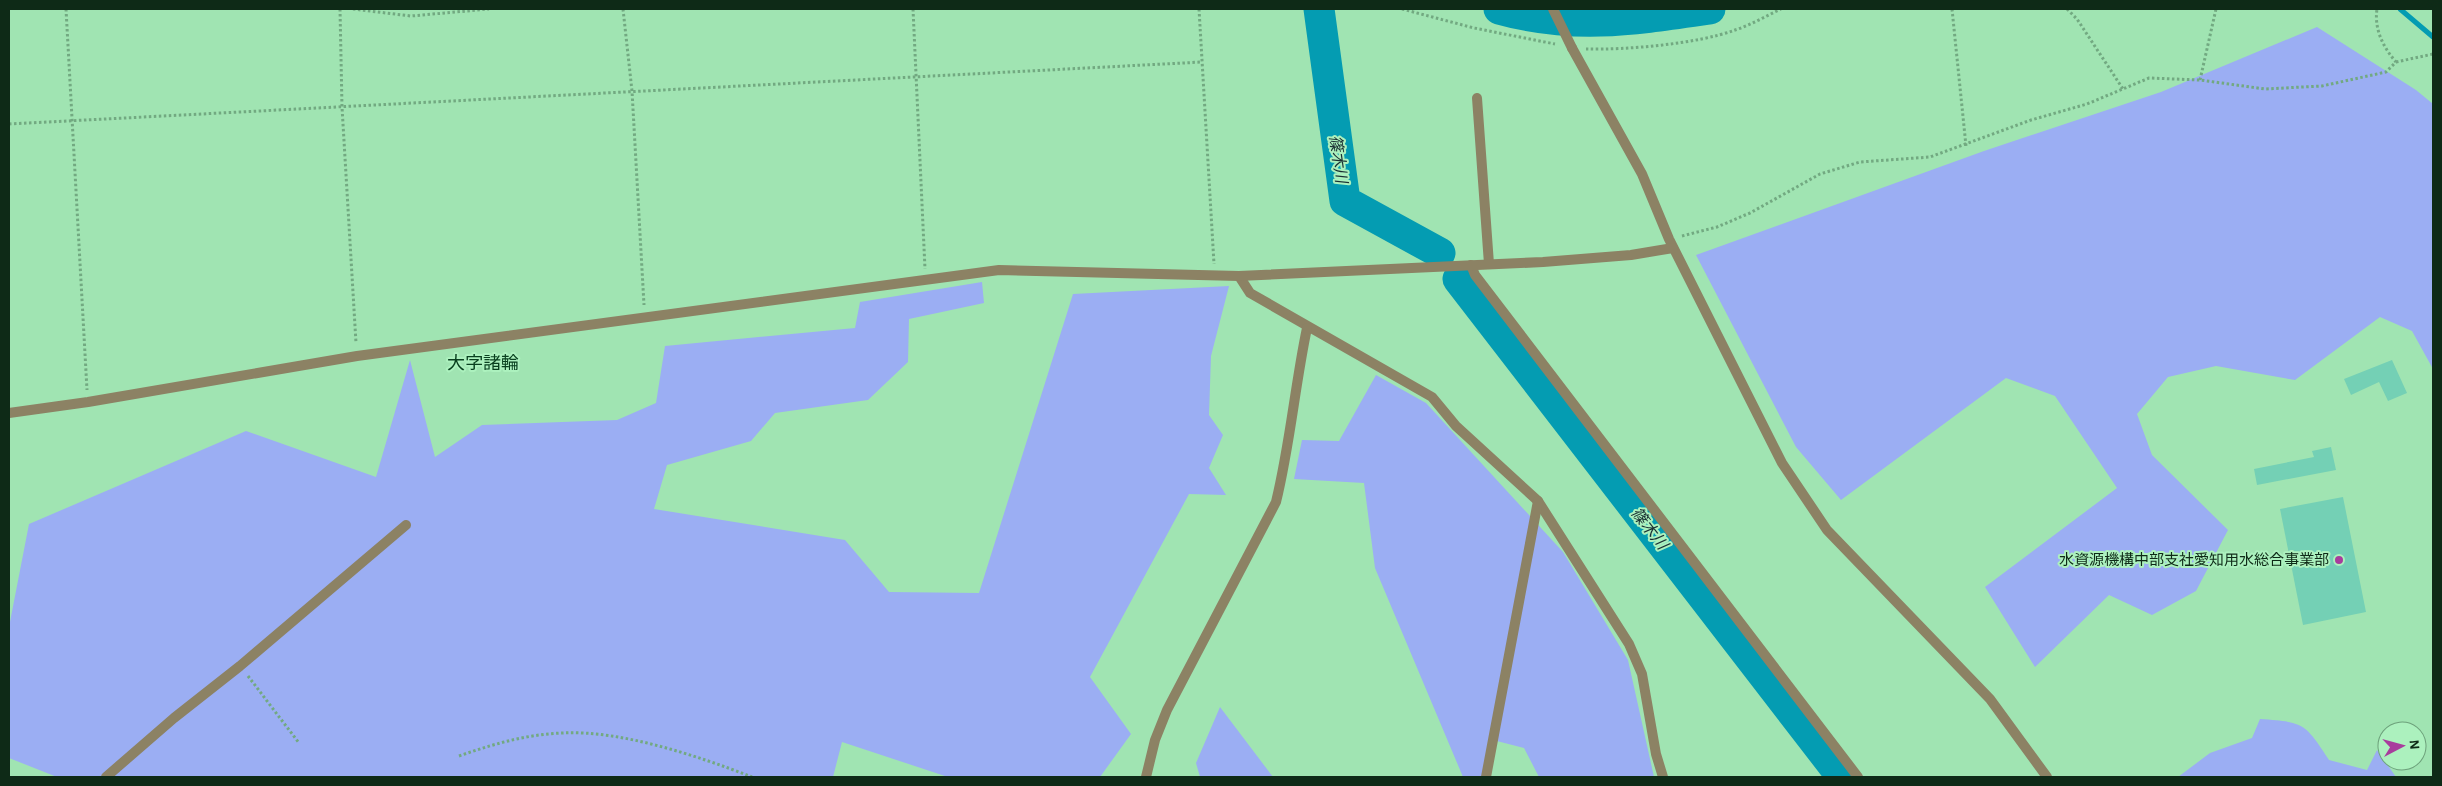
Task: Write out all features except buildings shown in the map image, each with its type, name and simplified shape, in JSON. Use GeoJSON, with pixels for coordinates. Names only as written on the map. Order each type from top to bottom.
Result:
{"type":"FeatureCollection","features":[{"type":"Feature","properties":{"kind":"street"},"geometry":{"type":"LineString","coordinates":[[1553,9],[1572,48],[1642,174],[1671,244],[1782,463],[1827,530],[1990,699],[2047,777]]}},
{"type":"Feature","properties":{"kind":"street"},"geometry":{"type":"LineString","coordinates":[[1477,98],[1490,264]]}},
{"type":"Feature","properties":{"kind":"street"},"geometry":{"type":"LineString","coordinates":[[9,414],[357,356],[999,270],[1239,276],[1631,255],[1671,244]]}},
{"type":"Feature","properties":{"kind":"street"},"geometry":{"type":"LineString","coordinates":[[1471,265],[1475,275],[1858,777]]}},
{"type":"Feature","properties":{"kind":"street"},"geometry":{"type":"LineString","coordinates":[[1239,276],[1250,293],[1307,328],[1343,345],[1432,397],[1456,426],[1538,501],[1629,644],[1642,674],[1656,754],[1663,777]]}},
{"type":"Feature","properties":{"kind":"street"},"geometry":{"type":"LineString","coordinates":[[1146,777],[1155,740],[1167,710],[1276,502],[1283,473],[1296,381],[1307,328]]}},
{"type":"Feature","properties":{"kind":"street"},"geometry":{"type":"LineString","coordinates":[[1486,777],[1538,501]]}},
{"type":"Feature","properties":{"kind":"street"},"geometry":{"type":"LineString","coordinates":[[106,777],[174,718],[240,666],[406,526]]}},
{"type":"Feature","properties":{"kind":"path"},"geometry":{"type":"LineString","coordinates":[[66,9],[88,402]]}},
{"type":"Feature","properties":{"kind":"path"},"geometry":{"type":"LineString","coordinates":[[340,9],[342,107],[357,356]]}},
{"type":"Feature","properties":{"kind":"path"},"geometry":{"type":"LineString","coordinates":[[353,9],[411,16],[489,9]]}},
{"type":"Feature","properties":{"kind":"path"},"geometry":{"type":"LineString","coordinates":[[623,9],[632,91],[644,318]]}},
{"type":"Feature","properties":{"kind":"path"},"geometry":{"type":"LineString","coordinates":[[912,9],[917,76],[926,279]]}},
{"type":"Feature","properties":{"kind":"path"},"geometry":{"type":"LineString","coordinates":[[1199,9],[1215,274]]}},
{"type":"Feature","properties":{"kind":"path"},"geometry":{"type":"LineString","coordinates":[[1402,9],[1474,28],[1572,48],[1613,50],[1694,39],[1734,31],[1781,9]]}},
{"type":"Feature","properties":{"kind":"path"},"geometry":{"type":"LineString","coordinates":[[1952,9],[1966,146]]}},
{"type":"Feature","properties":{"kind":"path"},"geometry":{"type":"LineString","coordinates":[[2067,9],[2077,19],[2123,89]]}},
{"type":"Feature","properties":{"kind":"path"},"geometry":{"type":"LineString","coordinates":[[2200,80],[2216,9]]}},
{"type":"Feature","properties":{"kind":"path"},"geometry":{"type":"LineString","coordinates":[[2377,9],[2378,32],[2385,49],[2396,62]]}},
{"type":"Feature","properties":{"kind":"path"},"geometry":{"type":"LineString","coordinates":[[1671,244],[1750,213],[1828,172],[1860,162],[1930,157],[1966,146],[2031,120],[2087,104],[2148,78],[2200,80],[2265,89],[2322,86],[2386,72],[2396,62],[2433,54]]}},
{"type":"Feature","properties":{"kind":"path"},"geometry":{"type":"LineString","coordinates":[[9,124],[1202,62]]}},
{"type":"Feature","properties":{"kind":"path"},"geometry":{"type":"LineString","coordinates":[[240,666],[299,743]]}},
{"type":"Feature","properties":{"kind":"path"},"geometry":{"type":"LineString","coordinates":[[459,756],[498,742],[563,733],[600,734],[660,747],[752,777]]}},
{"type":"Feature","properties":{"kind":"shaded area"},"geometry":{"type":"Polygon","coordinates":[[[2317,27],[2416,90],[2433,104],[2433,369],[2412,331],[2380,317],[2295,380],[2216,366],[2168,377],[2137,414],[2152,455],[2228,530],[2196,591],[2152,615],[2109,595],[2035,667],[1985,587],[2117,488],[2055,396],[2006,378],[1841,500],[1796,447],[1696,255],[1984,151],[2161,92],[2317,27]]]}},
{"type":"Feature","properties":{"kind":"shaded area"},"geometry":{"type":"Polygon","coordinates":[[[982,282],[984,303],[909,319],[908,362],[868,400],[775,413],[751,441],[667,465],[654,509],[845,540],[889,592],[979,593],[1073,294],[1229,286],[1211,356],[1209,415],[1223,435],[1209,468],[1226,495],[1189,494],[1090,677],[1131,734],[1100,777],[948,777],[842,742],[833,777],[57,777],[9,758],[9,627],[29,524],[246,431],[376,477],[410,360],[435,457],[482,425],[617,420],[656,403],[665,346],[855,328],[860,302],[982,282]]]}},
{"type":"Feature","properties":{"kind":"shaded area"},"geometry":{"type":"Polygon","coordinates":[[[1376,375],[1426,403],[1563,552],[1628,660],[1654,777],[1539,777],[1524,748],[1489,739],[1482,777],[1463,777],[1375,568],[1364,483],[1294,479],[1302,440],[1339,441],[1376,375]]]}},
{"type":"Feature","properties":{"kind":"shaded area"},"geometry":{"type":"Polygon","coordinates":[[[1220,707],[1273,777],[1200,777],[1196,763],[1220,707]]]}},
{"type":"Feature","properties":{"kind":"shaded area"},"geometry":{"type":"Polygon","coordinates":[[[2260,719],[2286,721],[2302,727],[2308,732],[2329,760],[2367,770],[2377,750],[2377,771],[2392,771],[2396,777],[2178,777],[2210,753],[2252,738],[2260,719]]]}},
{"type":"Feature","properties":{"kind":"waterway","name":"篠木川"},"geometry":{"type":"LineString","coordinates":[[1319,9],[1345,201],[1440,253]]}},
{"type":"Feature","properties":{"kind":"waterway"},"geometry":{"type":"LineString","coordinates":[[1499,9],[1526,15],[1579,21],[1656,17],[1710,9]]}},
{"type":"Feature","properties":{"kind":"waterway"},"geometry":{"type":"LineString","coordinates":[[2400,9],[2433,37]]}},
{"type":"Feature","properties":{"kind":"waterway","name":"篠木川"},"geometry":{"type":"LineString","coordinates":[[1458,279],[1842,777]]}},
{"type":"Feature","properties":{"kind":"place","name":"水資源機構中部支社愛知用水総合事業部"},"geometry":{"type":"Point","coordinates":[2339,560]}},
{"type":"Feature","properties":{"kind":"district","name":"大字諸輪"},"geometry":{"type":"Point","coordinates":[483,363]}}]}
